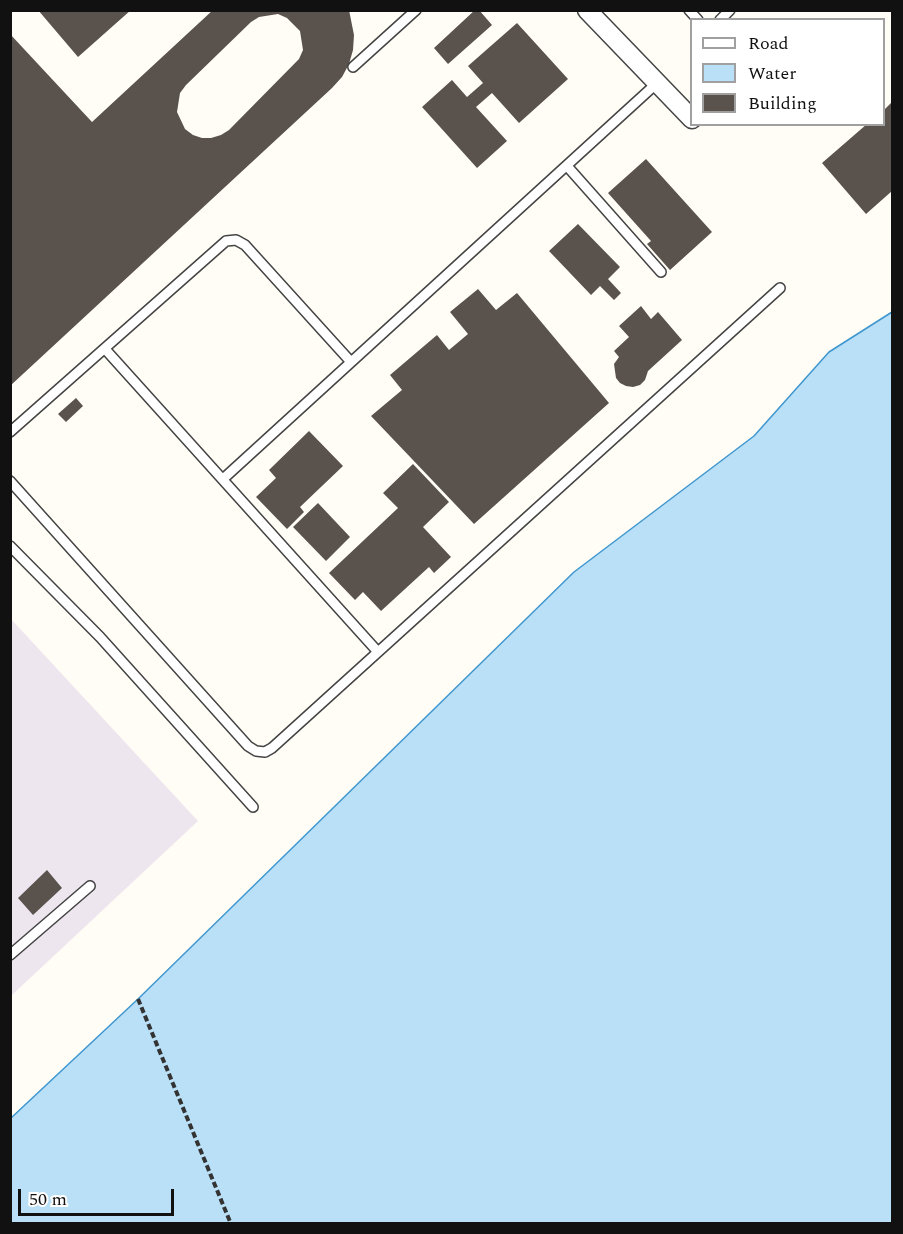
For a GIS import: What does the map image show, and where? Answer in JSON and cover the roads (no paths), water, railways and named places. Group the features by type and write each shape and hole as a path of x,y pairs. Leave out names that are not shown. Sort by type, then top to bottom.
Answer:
{"street":[{"path":"587,11 690,117"}],"lane":[{"path":"353,67 416,10"},
{"path":"223,479 657,83"},
{"path":"567,166 661,272"},
{"path":"10,432 226,241 236,240 245,245 351,362"},
{"path":"10,481 248,746 256,751 265,752 780,288"},
{"path":"105,349 378,652"},
{"path":"10,546 100,637 253,807"},
{"path":"10,955 90,886"}],"water":[{"path":"892,312 892,1223 11,1223 11,1118 138,999 574,572 754,436 829,352"}]}
